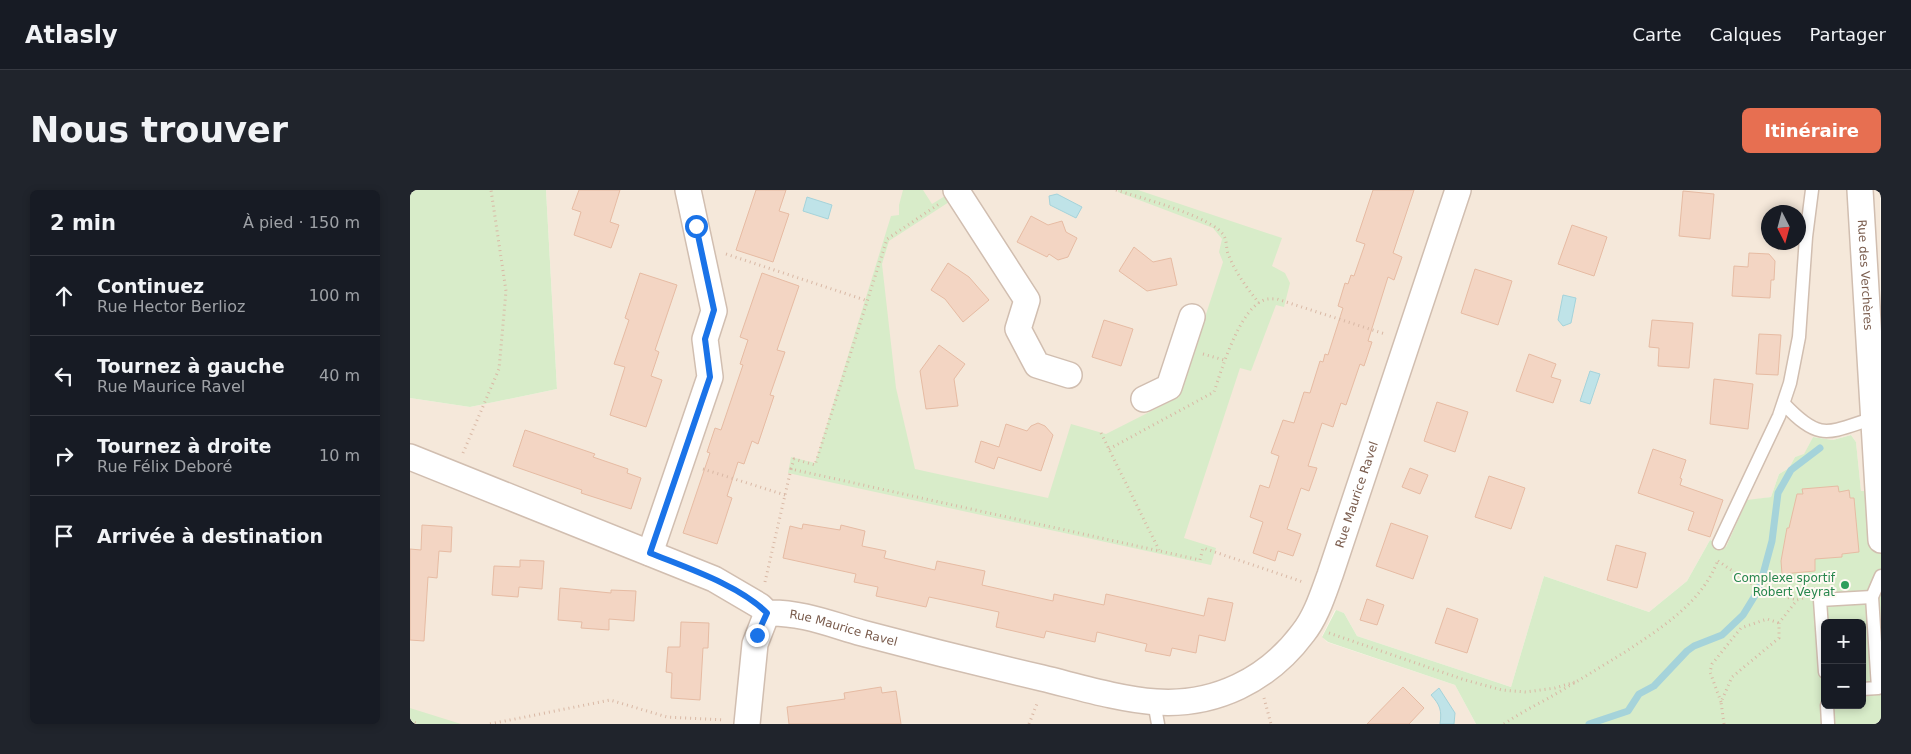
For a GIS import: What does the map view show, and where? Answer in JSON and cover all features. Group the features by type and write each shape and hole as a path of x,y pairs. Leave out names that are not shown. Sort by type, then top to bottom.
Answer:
{"street":[{"path":"650,553 710,377 705,339 714,310 688,190"},
{"path":"957,190 1028,300 1018,329 1037,365 1069,375"},
{"name":"Rue Maurice Ravel","path":"410,457 714,580 763,609 815,618 860,632 976,662 1109,694 1156,713 1175,703 1208,698 1239,688 1277,664 1304,633 1311,621 1325,589 1458,190"},
{"name":"Rue des Verchères","path":"1860,190 1881,540"},
{"path":"1144,399 1169,387 1192,318"},
{"path":"747,723 754,644 763,609"}],"lane":[{"path":"1719,543 1784,404 1790,384 1799,337 1806,236 1812,190"},
{"path":"1784,404 1799,420 1816,430 1826,431 1841,428 1874,418"},
{"path":"1866,689 1878,688 1872,597 1881,576"},
{"path":"1824,664 1820,600 1872,597"},
{"path":"1827,709 1828,724"}],"path":[{"path":"454,474 499,369 506,291 491,190"},
{"path":"763,609 785,495 794,459 815,465 887,239 957,190"},
{"path":"1116,190 1194,216 1216,228 1224,235 1228,254 1239,277 1259,303"},
{"path":"700,246 868,301"},
{"path":"1109,449 1214,392 1224,360 1240,326 1244,319 1265,299 1278,299 1407,341"},
{"path":"1101,433 1160,551"},
{"path":"682,462 785,495"},
{"path":"791,469 1200,560 1203,548 1325,589"},
{"path":"1504,724 1580,680 1678,615 1709,578 1718,561 1719,543"},
{"path":"1718,561 1759,589 1797,600 1810,596 1820,600"},
{"path":"1721,702 1732,677 1779,638 1779,623 1797,600"},
{"path":"1724,724 1721,702 1710,672 1716,659 1741,628 1756,621 1767,619 1779,623"},
{"path":"1325,632 1465,680 1502,690 1526,692 1555,688 1580,680"},
{"path":"1263,693 1271,724"},
{"path":"490,724 610,700 668,717 747,723"},
{"path":"410,721 419,724"}],"shaded area":[{"path":"546,190 1880,190 1881,491 1861,492 1856,442 1851,435 1833,440 1813,437 1804,455 1795,457 1789,468 1779,474 1771,497 1747,501 1726,547 1710,540 1687,581 1649,612 1544,576 1511,687 1357,636 1344,613 1335,610 1322,636 1327,642 1455,685 1476,724 410,724 410,398 470,407 557,389"}],"green space":[{"path":"410,190 546,190 557,389 470,407 410,398"},
{"path":"903,190 923,190 932,204 945,196 949,202 889,241 882,264 896,388 915,469 1048,498 1071,424 1106,434 1179,397 1223,262 1219,252 1222,239 1213,228 1118,192 1118,190 1138,190 1282,238 1272,266 1285,273 1290,283 1284,307 1276,305 1251,371 1240,368 1184,538 1216,548 1211,565 788,473 791,457 815,463 891,216 899,215 899,205"},
{"path":"1851,435 1856,442 1861,491 1881,491 1881,724 1476,724 1455,685 1328,642 1322,637 1336,610 1344,613 1357,636 1511,687 1544,576 1649,612 1687,581 1710,540 1726,547 1747,500 1771,497 1779,474 1789,468 1795,457 1804,454 1813,437 1833,440"},
{"path":"410,708 461,724 410,724"}],"water":[{"path":"1057,194 1082,207 1076,218 1050,205 1049,196"},
{"path":"807,197 832,205 828,219 803,211"},
{"path":"1563,295 1576,298 1571,323 1563,326 1558,320"},
{"path":"1590,371 1600,374 1590,404 1580,401"},
{"path":"1439,688 1455,713 1454,724 1440,724 1440,708 1431,695"}],"building":[{"path":"579,190 620,190 610,222 619,225 611,248 574,235 581,212 572,209"},
{"path":"756,190 786,190 779,211 789,214 773,262 736,250"},
{"path":"1373,190 1414,190 1393,253 1402,257 1394,280 1388,277 1368,341 1372,342 1364,366 1360,364 1346,405 1341,403 1333,427 1322,423 1308,466 1317,468 1309,491 1301,488 1287,529 1301,534 1293,556 1278,551 1275,561 1253,553 1263,522 1250,517 1260,485 1269,488 1279,456 1271,453 1283,420 1294,423 1304,392 1310,393 1320,361 1323,362 1325,354 1328,355 1343,308 1338,306 1345,283 1348,284 1351,275 1354,276 1365,244 1356,241"},
{"path":"1683,191 1714,194 1710,239 1679,236"},
{"path":"1031,216 1048,225 1062,221 1066,232 1077,238 1068,257 1058,260 1049,254 1047,257 1017,242"},
{"path":"1572,225 1607,237 1594,276 1558,264"},
{"path":"1134,247 1153,262 1171,258 1177,285 1147,291 1119,271"},
{"path":"1749,253 1769,254 1775,261 1774,280 1771,280 1770,298 1732,296 1734,266 1748,267"},
{"path":"948,263 969,277 989,300 963,322 945,299 931,290"},
{"path":"1475,269 1512,281 1498,325 1461,313"},
{"path":"640,273 677,285 655,350 659,352 651,376 662,380 646,427 610,415 625,367 614,364 629,320 625,318"},
{"path":"762,273 799,286 777,350 785,352 770,395 774,396 758,444 752,441 744,464 738,462 727,496 732,498 717,544 683,533 710,453 707,452 715,428 721,430 743,365 740,364 748,340 740,337"},
{"path":"1104,320 1133,329 1121,366 1092,357"},
{"path":"1652,320 1693,323 1689,368 1658,366 1659,348 1649,347"},
{"path":"1759,334 1781,335 1778,375 1756,374"},
{"path":"939,345 965,364 954,379 958,406 926,409 920,371"},
{"path":"1529,354 1556,364 1551,377 1561,380 1553,403 1516,391"},
{"path":"1714,379 1753,384 1748,429 1710,424"},
{"path":"1437,402 1468,412 1455,452 1424,441"},
{"path":"1038,423 1045,426 1053,435 1041,471 998,457 994,469 975,462 981,441 999,447 1006,424 1027,431 1031,426"},
{"path":"525,430 595,454 593,457 628,469 627,473 641,478 631,509 581,493 582,490 513,466"},
{"path":"1653,449 1686,460 1680,478 1682,479 1680,485 1723,500 1710,537 1688,530 1694,512 1638,493"},
{"path":"1410,468 1428,475 1420,494 1402,487"},
{"path":"1489,476 1525,488 1511,529 1475,517"},
{"path":"1838,486 1839,492 1849,490 1850,498 1854,498 1859,552 1842,554 1842,557 1815,559 1815,571 1782,574 1781,561 1787,528 1789,528 1797,494 1803,494 1802,489"},
{"path":"1391,523 1428,536 1413,579 1376,566"},
{"path":"803,524 840,530 841,525 865,531 862,546 886,551 884,558 935,570 937,561 985,571 982,585 1053,601 1054,594 1104,605 1106,594 1204,616 1208,598 1233,603 1225,641 1199,635 1196,653 1172,648 1170,656 1145,651 1147,644 1097,632 1095,642 1046,631 1044,638 996,627 999,612 929,597 926,607 876,596 878,587 854,582 856,574 783,558 790,526 802,529"},
{"path":"422,525 452,527 451,552 439,551 437,578 428,577 424,641 410,640 410,549 421,550"},
{"path":"1616,545 1646,553 1637,588 1607,580"},
{"path":"520,560 544,561 542,589 519,587 518,597 492,595 494,566 520,567"},
{"path":"560,588 611,593 611,590 636,591 634,621 609,619 609,630 581,628 582,622 558,620"},
{"path":"1367,599 1384,605 1377,625 1360,620"},
{"path":"1447,608 1478,619 1467,653 1435,643"},
{"path":"681,622 709,623 708,648 703,648 700,700 671,698 672,673 666,672 668,647 680,647"},
{"path":"881,687 882,693 896,691 901,724 789,724 787,707 845,699 844,693"},
{"path":"1403,687 1424,708 1409,724 1367,724"}],"waterway":[{"path":"1589,724 1628,711 1639,694 1654,686 1687,651 1694,646 1722,635 1743,615 1759,589 1772,541 1778,493 1791,470 1820,448"}],"place":[{"name":"Complexe sportif Robert Veyrat","path":"1845,585"}],"route":[{"path":"696,226 714,310 705,339 710,377 650,553 731,588 760,606 767,613 757,635"}]}
